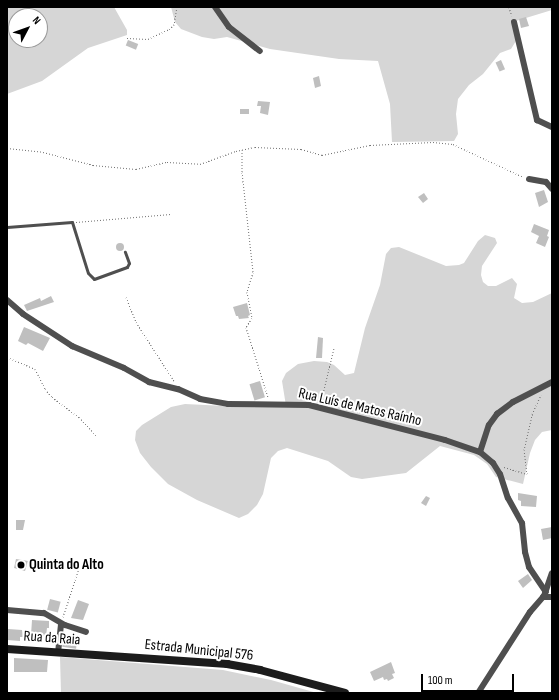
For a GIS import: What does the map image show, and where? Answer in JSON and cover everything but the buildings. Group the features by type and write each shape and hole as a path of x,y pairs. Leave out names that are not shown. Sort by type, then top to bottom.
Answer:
{"main road":[{"name":"Rua da Raia","path":"7,649 94,655"},
{"name":"Estrada Municipal 576","path":"94,655 227,664 260,670 332,691 345,693"}],"street":[{"path":"215,7 229,27 260,51"},
{"path":"514,22 537,120 552,127"},
{"path":"529,179 546,182 552,189"},
{"name":"Rua Luís de Matos Raínho","path":"7,300 23,314 77,348 124,368 149,382 177,389 200,399 216,403 299,404 445,440 480,452"},
{"path":"550,383 513,402 497,414 489,425 480,452 495,465 501,477 508,498 521,520 525,552 529,567 544,595 552,597"},
{"path":"478,693 530,612 544,595 552,573"},
{"path":"7,610 44,613 61,624 86,632"},
{"path":"58,653 61,624"}],"lane":[{"path":"7,227 72,222 90,278 98,278 126,267 129,262 125,252"}],"path":[{"path":"127,38 148,39 170,29 174,24 177,7"},
{"path":"509,7 514,22"},
{"path":"7,148 43,152 93,165 136,169 167,162 200,164 242,149 255,147 301,149 322,155 370,145 433,142 453,144 513,174 529,179"},
{"path":"242,149 242,172 253,272 247,292 252,318 246,327 270,404"},
{"path":"72,222 171,214"},
{"path":"126,297 135,320 170,373 177,389"},
{"path":"320,408 334,348"},
{"path":"7,357 35,369 45,389 52,397 79,417 96,435"},
{"path":"495,465 527,474 524,450 532,414 550,383"},
{"path":"61,624 79,568"}],"shaded area":[{"path":"7,7 114,7 127,30 127,35 88,48 42,81 7,94"},
{"path":"171,7 552,7 552,10 516,21 519,36 511,49 500,53 483,74 469,85 458,99 456,114 458,134 454,141 392,142 390,104 378,61 339,59 270,49 227,37 214,39 202,37 181,29 175,22"},
{"path":"485,235 495,238 497,243 482,266 481,275 483,282 488,286 496,286 512,278 517,284 514,298 522,303 533,302 552,293 552,430 542,432 535,440 530,453 523,484 496,477 487,464 474,455 440,446 406,473 362,479 351,477 328,461 287,448 278,451 271,458 263,494 257,505 248,514 239,518 197,500 168,484 151,467 140,453 135,440 136,431 142,425 171,407 185,404 246,407 286,406 282,381 286,373 298,364 314,361 327,362 334,365 345,375 354,373 365,328 380,285 386,254 391,248 399,247 446,266 459,265 464,263 478,241"},
{"path":"60,657 223,670 271,680 317,693 61,693"}],"place":[{"name":"Quinta do Alto","path":"21,565"}]}
